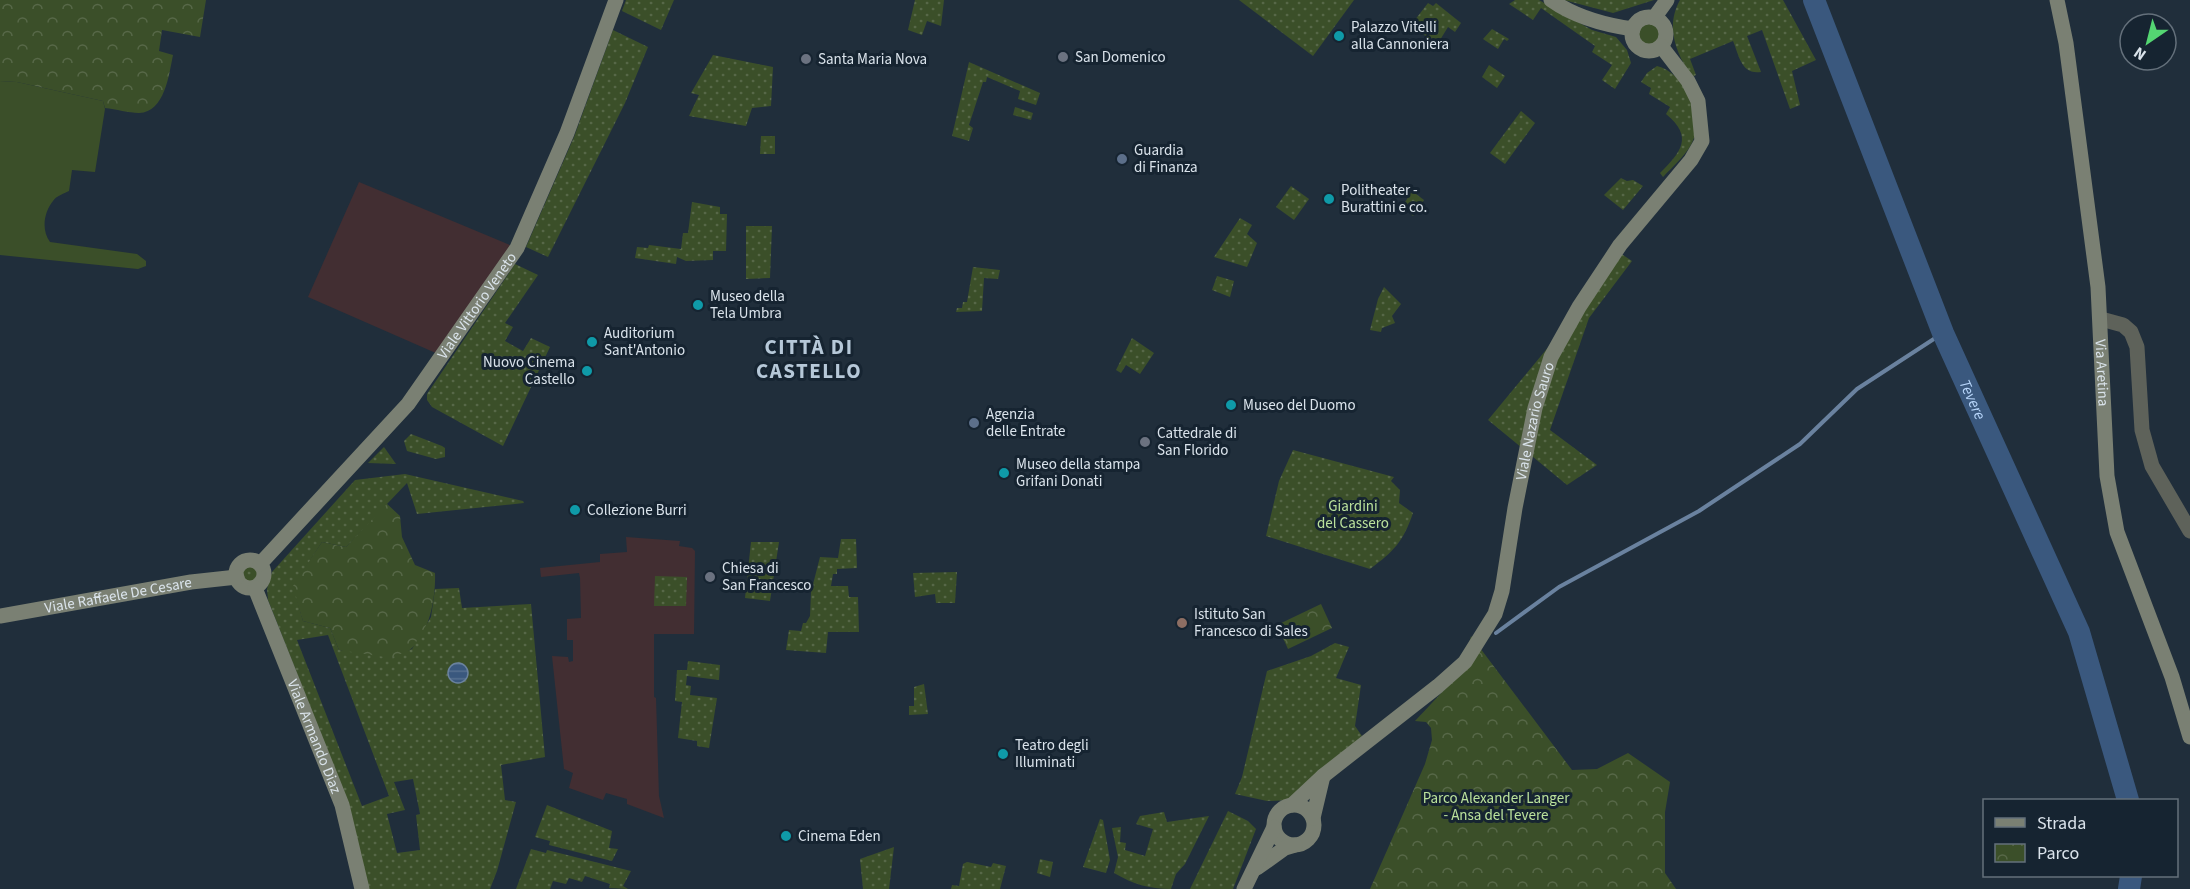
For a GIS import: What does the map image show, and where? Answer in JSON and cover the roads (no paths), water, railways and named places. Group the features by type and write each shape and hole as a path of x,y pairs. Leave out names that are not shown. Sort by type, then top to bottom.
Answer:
{"main road":[{"name":"Viale Vittorio Veneto","path":"260,564 408,404 517,248 567,133 616,0"},
{"path":"1551,0 1587,19 1609,26 1633,28"},
{"path":"1654,18 1665,30 1661,46 1651,51 1641,49 1633,40 1633,28 1639,21 1654,18 1667,0"},
{"name":"Via Aretina","path":"2057,0 2066,43 2101,319 2107,476 2117,532 2172,677 2190,737"},
{"name":"Viale Nazario Sauro","path":"1292,805 1323,777 1431,692 1465,662 1495,614 1502,591 1515,508 1535,408 1551,357 1579,307 1620,245 1691,160 1702,141 1698,101 1688,81 1661,46"},
{"path":"252,560 260,564 264,578 255,588 241,585 237,577 238,568 244,562 252,560"},
{"name":"Viale Raffaele De Cesare","path":"0,616 191,582 237,577"},
{"name":"Viale Armando Diaz","path":"255,588 342,805 362,889"},
{"path":"1252,871 1285,848 1304,843 1311,836 1323,777"},
{"path":"1244,889 1274,828 1279,812 1292,805 1303,807 1313,818"},
{"path":"1274,828 1281,841 1295,845"}],"street":[{"path":"2101,319 2123,325 2131,332 2137,347 2142,430 2152,466 2190,531"}],"water":[{"path":"458,663 465,666 468,673 465,680 458,683 451,680 448,673 451,666"}],"waterway":[{"name":"Tevere","path":"1814,0 1943,333 2079,632 2128,799"},
{"path":"1496,633 1559,587 1699,511 1800,444 1857,389 1943,333"},
{"name":"Tevere","path":"2129,889 2131,877"}],"place":[{"name":"Palazzo Vitelli alla Cannoniera","path":"1339,36"},
{"name":"San Domenico","path":"1063,57"},
{"name":"Santa Maria Nova","path":"806,59"},
{"name":"Guardia di Finanza","path":"1122,159"},
{"name":"Politheater - Burattini e co.","path":"1329,199"},
{"name":"Museo della Tela Umbra","path":"698,305"},
{"name":"Auditorium Sant'Antonio","path":"592,342"},
{"name":"Nuovo Cinema Castello","path":"587,371"},
{"name":"Museo del Duomo","path":"1231,405"},
{"name":"Agenzia delle Entrate","path":"974,423"},
{"name":"Cattedrale di San Florido","path":"1145,442"},
{"name":"Museo della stampa Grifani Donati","path":"1004,473"},
{"name":"Collezione Burri","path":"575,510"},
{"name":"Chiesa di San Francesco","path":"710,577"},
{"name":"Istituto San Francesco di Sales","path":"1182,623"},
{"name":"Teatro degli Illuminati","path":"1003,754"},
{"name":"Cinema Eden","path":"786,836"}],"district":[{"name":"CITTÀ DI CASTELLO","path":"809,359"}],"park label":[{"name":"Giardini del Cassero","path":"1353,514"},
{"name":"Parco Alexander Langer - Ansa del Tevere","path":"1496,806"}]}
